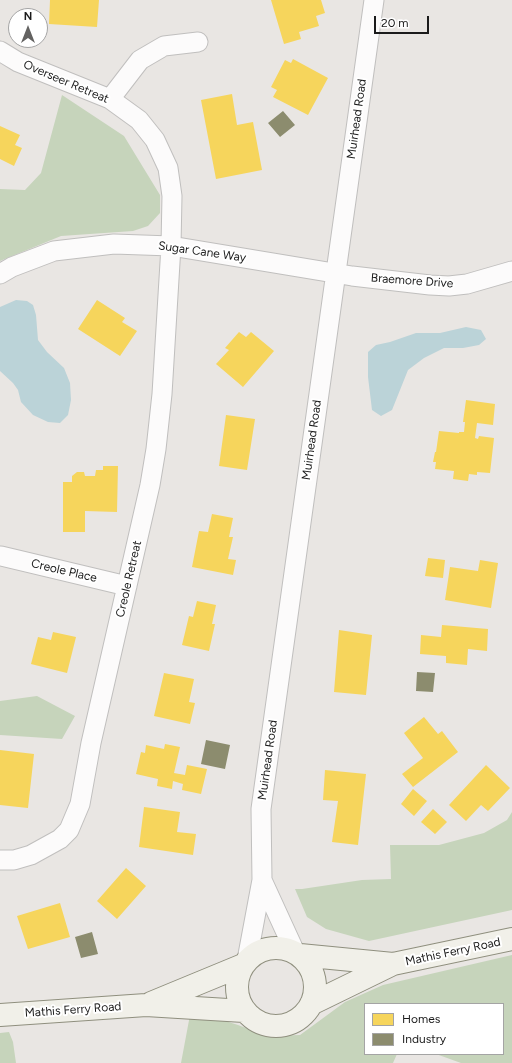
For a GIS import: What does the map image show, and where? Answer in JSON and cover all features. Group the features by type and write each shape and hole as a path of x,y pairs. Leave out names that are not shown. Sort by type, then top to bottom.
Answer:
{"main road":[{"name":"Mathis Ferry Road","path":"311,1004 393,964 512,939"},
{"path":"264,949 285,949 297,954 307,963 312,972 315,983 315,994 311,1004 306,1012 290,1024 270,1026 260,1023 244,1011 238,1000 236,988 238,976 245,963 255,953 264,949"},
{"name":"Mathis Ferry Road","path":"297,954 393,964"},
{"name":"Mathis Ferry Road","path":"146,1005 245,963"},
{"name":"Mathis Ferry Road","path":"0,1016 146,1005 244,1011"}],"street":[{"name":"Muirhead Road","path":"245,963 262,880 262,809 374,0"},
{"path":"110,99 140,60 164,46 198,42"},
{"name":"Overseer Retreat","path":"0,51 18,62 110,99 139,120 155,140 168,168 172,196 171,246"},
{"name":"Sugar Cane Way","path":"0,274 12,267 54,251 114,244 171,246 335,273"},
{"name":"Creole Retreat","path":"0,860 14,860 31,855 60,839 69,830 80,804 91,743 150,485 156,449 162,394 171,246"},
{"name":"Braemore Drive","path":"335,273 415,284 449,286 467,284 512,271"},
{"name":"Creole Place","path":"1,556 127,586"},
{"name":"Muirhead Road","path":"262,880 297,954"}],"green space":[{"path":"62,95 124,136 160,195 160,213 148,226 133,231 61,236 0,261 0,189 25,190 41,173"},
{"path":"37,696 75,716 62,739 0,735 0,701"},
{"path":"512,812 512,910 369,941 326,929 307,917 295,889 362,880 391,879 390,845 439,845 484,833 507,820"},
{"path":"512,955 512,1063 461,1063 439,1055 504,1055 504,1003 364,1003 364,1055 397,1055 393,1063 181,1063 190,1015 216,1018 267,1036 300,1035 345,1002 383,985"},
{"path":"9,1032 13,1042 16,1063 0,1063 0,1033"}],"water":[{"path":"16,300 27,301 33,305 36,315 38,340 47,352 64,368 70,383 71,400 68,415 60,423 48,422 33,415 21,402 18,390 13,383 0,371 0,307"},
{"path":"466,327 481,330 486,339 479,345 463,348 444,348 424,358 408,370 392,410 381,416 372,410 368,377 368,352 376,345 416,333 440,333"}],"building: Homes":[{"path":"50,0 99,0 97,27 49,24"},
{"path":"271,0 321,0 325,13 316,16 319,26 299,32 301,39 284,44"},
{"path":"293,59 328,78 308,115 273,97 277,90 271,87 285,60 291,63"},
{"path":"232,94 237,125 253,122 262,170 216,179 201,100"},
{"path":"0,126 20,135 15,145 22,148 14,166 0,159"},
{"path":"97,300 125,318 122,322 137,331 120,356 78,329"},
{"path":"239,332 246,337 251,332 274,351 243,387 216,364 229,350 225,348"},
{"path":"466,400 495,404 493,425 477,423 475,438 478,439 479,436 494,438 490,473 477,472 477,475 469,474 468,481 453,479 454,471 435,469 436,462 433,462 439,431 464,432 465,422 463,422"},
{"path":"226,415 255,419 247,470 219,466"},
{"path":"103,466 118,466 117,512 85,511 85,532 63,532 63,482 72,482 72,476 77,472 84,472 85,476 95,476 96,470 103,470"},
{"path":"212,514 233,518 229,537 233,537 228,559 236,560 233,575 192,567 199,531 208,532"},
{"path":"428,558 445,560 443,578 425,576"},
{"path":"480,560 498,563 491,608 445,600 450,567 478,571"},
{"path":"197,601 216,605 212,624 215,624 209,651 182,645 189,616 193,617"},
{"path":"442,625 488,629 487,651 468,649 467,665 446,663 446,656 420,654 421,635 441,637"},
{"path":"339,630 372,635 366,695 334,692"},
{"path":"53,632 76,637 67,673 31,664 38,637 51,640"},
{"path":"164,673 194,679 189,702 195,703 190,724 154,716"},
{"path":"424,717 438,734 442,731 458,752 413,787 402,774 423,758 404,733"},
{"path":"165,744 180,747 174,773 185,775 187,765 207,769 201,794 182,790 183,784 173,781 172,789 157,786 158,779 136,774 141,752 145,753 146,745 164,749"},
{"path":"0,750 34,754 28,808 0,805"},
{"path":"486,765 510,788 488,811 481,805 466,821 449,805"},
{"path":"325,770 366,774 358,845 332,842 338,801 323,800"},
{"path":"413,789 427,801 414,816 401,804"},
{"path":"144,807 180,812 177,832 196,834 193,855 139,847"},
{"path":"433,809 447,822 435,834 421,822"},
{"path":"126,868 146,886 117,919 97,901"},
{"path":"60,903 70,937 28,949 17,916"}],"building: Industry":[{"path":"283,111 295,125 280,137 268,123"},
{"path":"417,672 435,673 433,692 416,691"},
{"path":"206,740 230,745 225,769 201,764"},
{"path":"92,932 98,954 81,958 75,937"}]}
